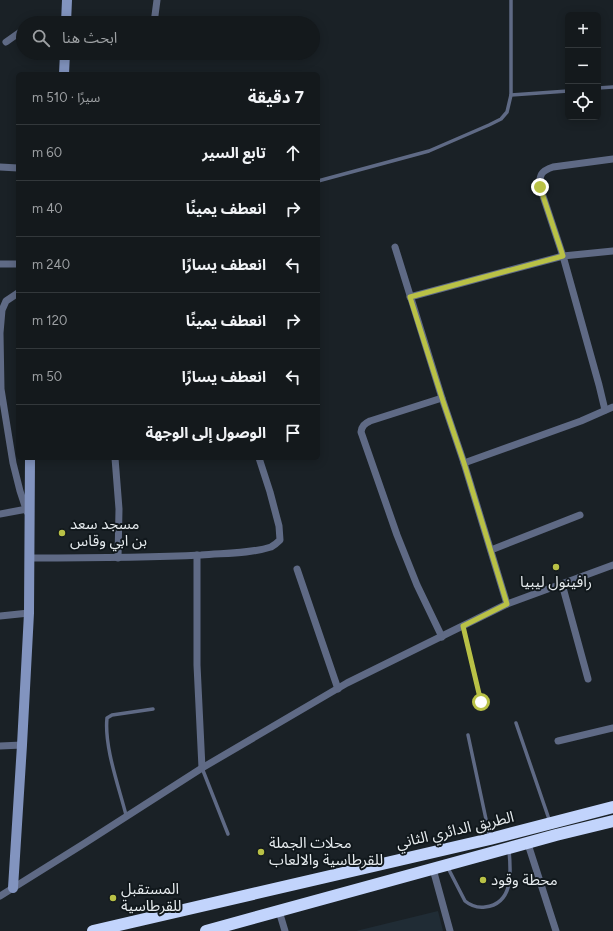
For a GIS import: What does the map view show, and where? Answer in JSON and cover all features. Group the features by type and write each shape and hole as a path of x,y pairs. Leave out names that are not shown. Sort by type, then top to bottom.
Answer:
{"highway":[{"name":"الطريق الدائري الثاني","path":"93,931 490,839 613,807"},
{"name":"الطريق الدائري الثاني","path":"206,931 613,821"},
{"path":"121,931 385,867 410,857"}],"street":[{"path":"66,16 67,0"},
{"path":"155,16 157,0"},
{"path":"6,42 16,35"},
{"path":"64,72 65,60"},
{"path":"605,410 563,256 540,187 539,178 541,172 553,167 613,159"},
{"path":"0,167 16,168"},
{"path":"395,247 507,604"},
{"path":"410,297 563,256 613,251"},
{"path":"0,264 16,264"},
{"path":"16,294 8,298 2,307 0,333 0,389 13,463 30,521"},
{"path":"442,398 370,421 364,424 361,432 416,585 442,637"},
{"path":"464,463 581,421 613,407"},
{"path":"13,888 29,613 30,460"},
{"path":"115,460 119,509 118,558"},
{"path":"30,558 118,558 198,555 249,551 277,544 280,540 279,526 260,460"},
{"path":"0,514 27,509"},
{"path":"491,550 580,515"},
{"path":"198,555 197,665 202,768"},
{"path":"0,896 202,768 346,683 507,604 613,566"},
{"path":"297,569 338,689"},
{"path":"562,584 588,678"},
{"path":"0,616 29,613"},
{"path":"558,741 613,728"},
{"path":"0,746 22,745"},
{"path":"528,844 556,931"},
{"path":"433,869 450,931"},
{"path":"279,911 285,931"}],"lane":[{"path":"320,180 429,151 501,119 507,112 511,95 511,0"},
{"path":"601,88 613,87"},
{"path":"511,95 565,91"},
{"path":"463,626 481,702"},
{"path":"126,815 107,741 107,718 112,715 153,709"},
{"path":"516,723 551,823"},
{"path":"468,735 490,839"},
{"path":"202,768 228,834"},
{"path":"447,865 465,901 469,905 475,907 488,907 497,903 506,895 510,884 511,868 509,848"}],"shaded area":[{"path":"438,911 443,931 356,931"}],"place":[{"name":"مسجد سعد بن ابي وقاس","path":"62,533"},
{"name":"رافينول ليبيا","path":"556,567"},
{"name":"محلات الجملة للقرطاسية والالعاب","path":"261,852"},
{"name":"محطة وقود","path":"483,880"},
{"name":"المستقبل للقرطاسية","path":"113,898"}],"route":[{"path":"481,702 463,626 507,604 464,463 410,297 563,256 540,187"}]}
